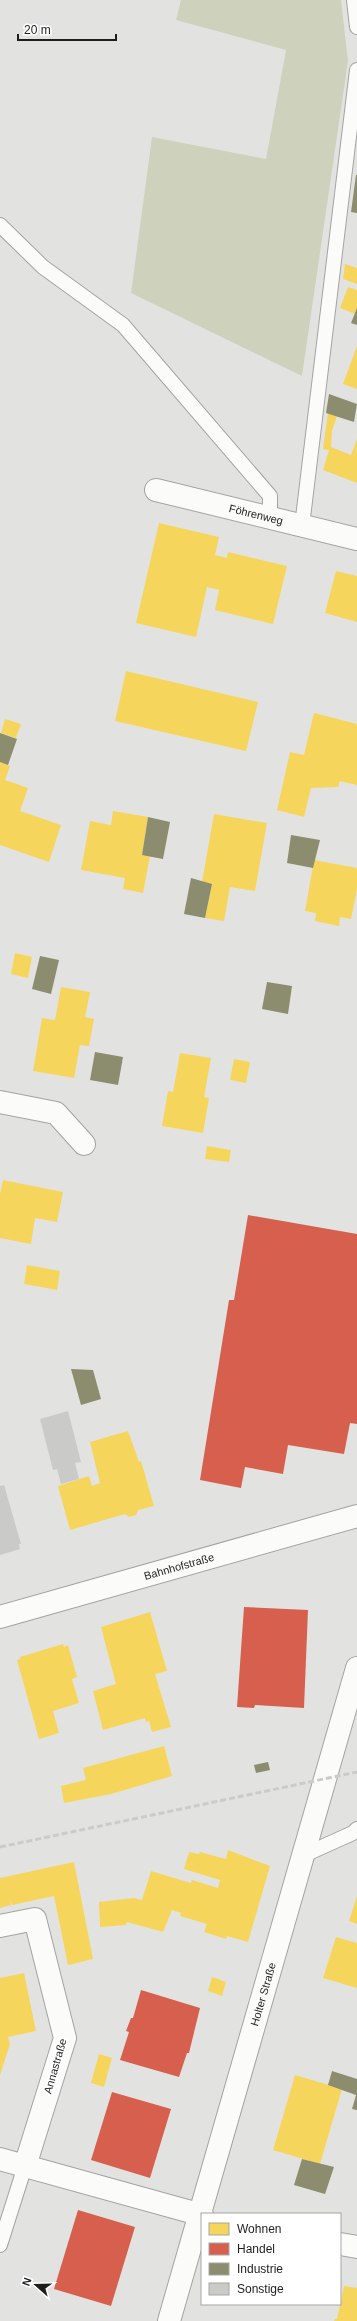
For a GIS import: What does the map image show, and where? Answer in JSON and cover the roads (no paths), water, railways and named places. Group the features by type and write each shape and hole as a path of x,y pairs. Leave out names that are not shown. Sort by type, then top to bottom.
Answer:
{"street":[{"name":"Föhrenweg","path":"156,490 357,539"},
{"path":"0,1102 56,1113 84,1144"},
{"name":"Bahnhofstraße","path":"0,1617 357,1516"},
{"name":"Holter Straße","path":"201,2213 357,1668"},
{"name":"Annastraße","path":"0,1926 35,1919 65,2038 25,2166"},
{"path":"0,2159 201,2214"},
{"name":"Holter Straße","path":"169,2321 201,2214"},
{"path":"341,2244 357,2247"}],"lane":[{"path":"354,0 357,27"},
{"path":"302,526 357,70"},
{"path":"0,225 43,267 123,325 270,496 270,518"},
{"path":"304,1855 353,1833 357,1829"},
{"path":"0,2245 25,2166"}],"railway":[{"path":"0,1847 357,1772"}]}
